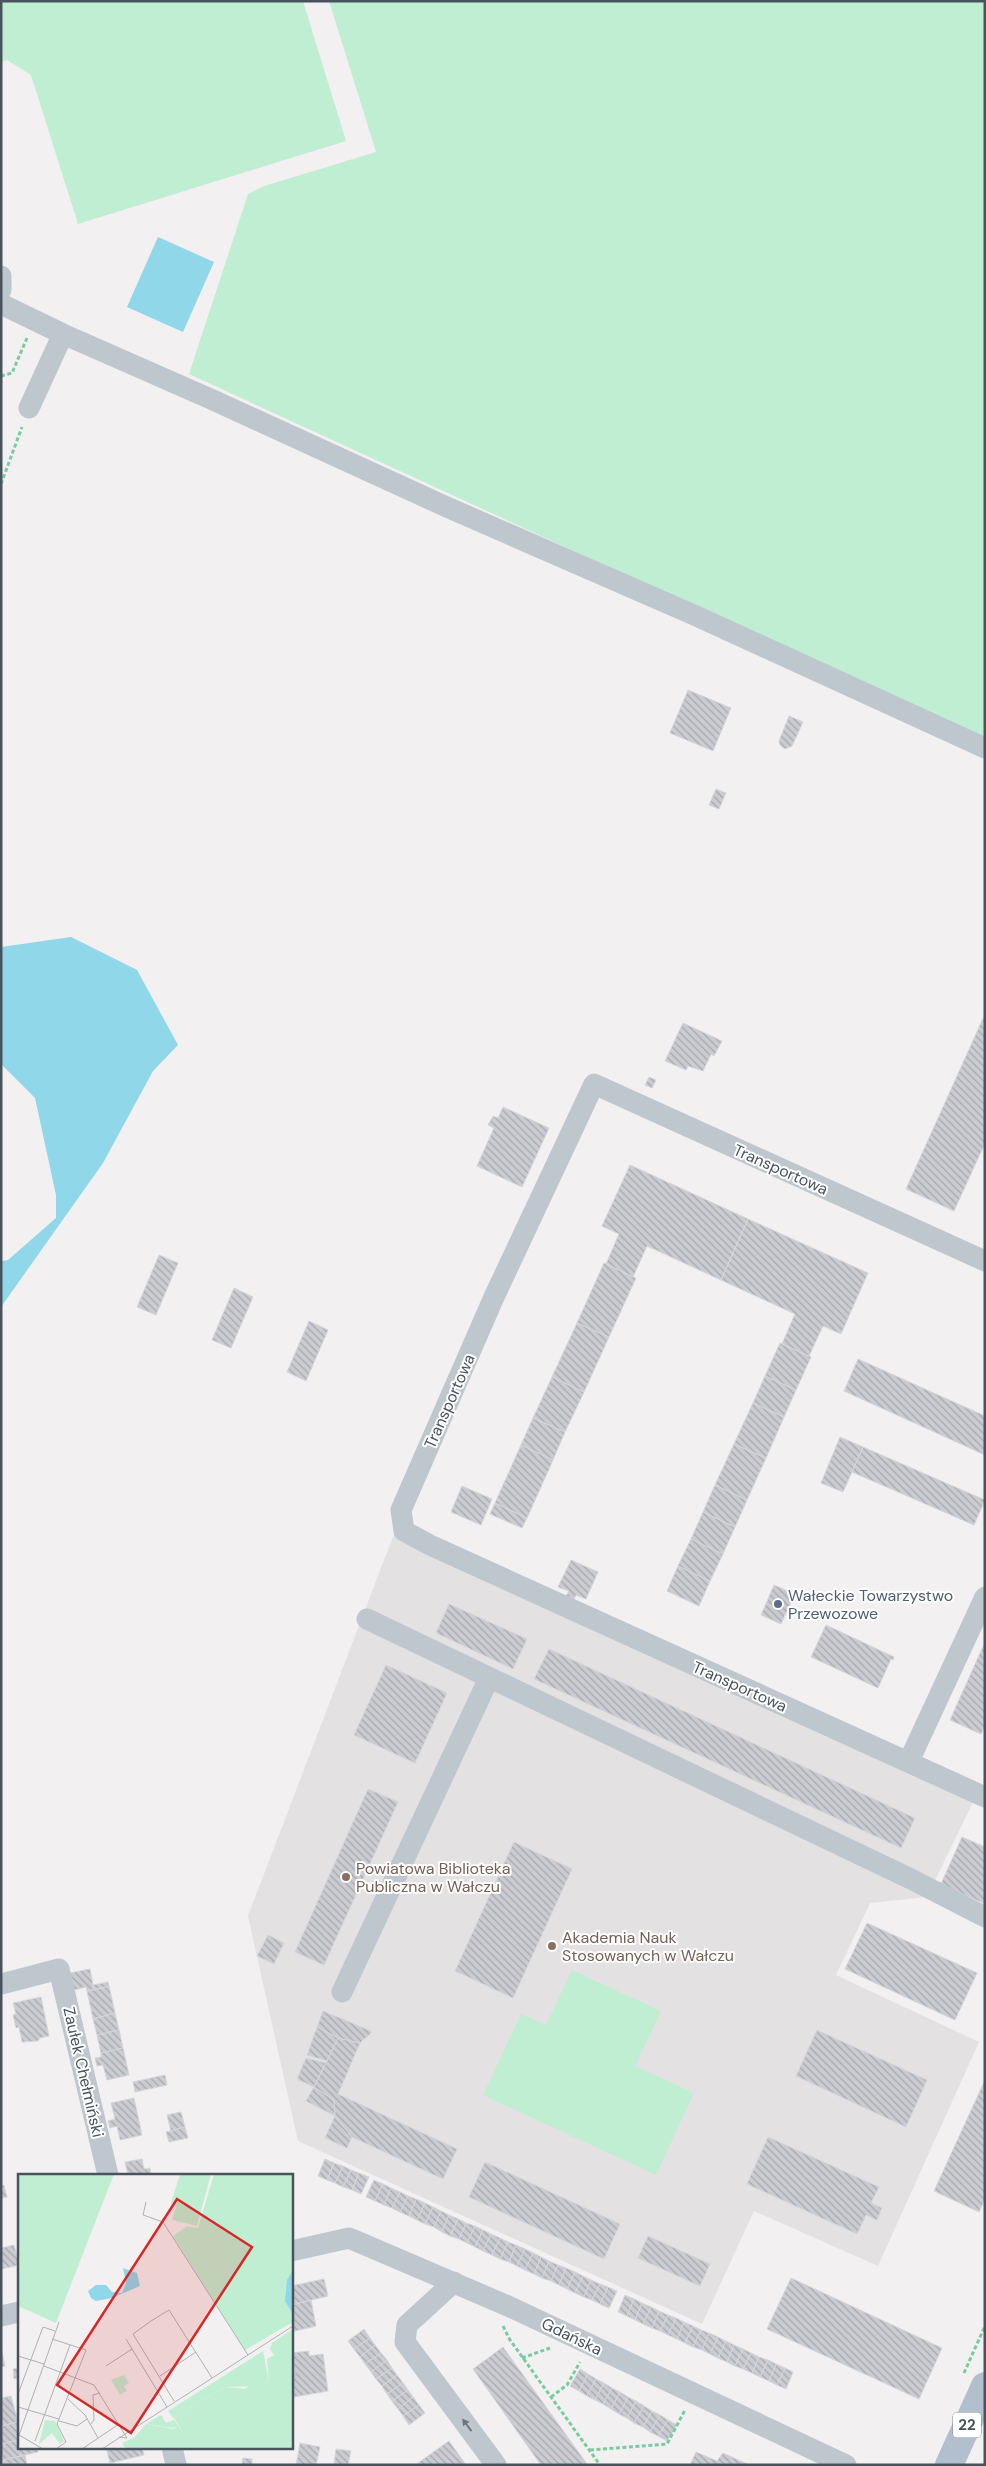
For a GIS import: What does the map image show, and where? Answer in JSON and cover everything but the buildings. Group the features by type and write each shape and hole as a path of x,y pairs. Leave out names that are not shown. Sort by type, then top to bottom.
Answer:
{"main road":[{"name":"22","path":"949,2465 985,2386"}],"street":[{"path":"1,276 1,290"},
{"path":"1,304 63,334 449,508 694,615 985,748"},
{"path":"29,408 63,334"},
{"name":"Transportowa","path":"985,1261 594,1084 494,1297 401,1510 404,1531 430,1545 985,1797"},
{"path":"909,1761 985,1596"},
{"path":"367,1619 697,1776 985,1917"},
{"path":"342,1992 488,1678"},
{"name":"Zaułek Chełmiński","path":"1,1984 59,1969 108,2174"},
{"name":"Gdańska","path":"292,2250 349,2238 508,2306 693,2394 812,2458 846,2465"},
{"path":"454,2282 407,2325 406,2342 496,2465"},
{"path":"1,2316 18,2312"},
{"path":"172,2448 176,2465"}],"path":[{"path":"1,376 12,373 31,330"},
{"path":"1,484 29,408"},
{"path":"508,2306 501,2320 510,2340 600,2465"},
{"path":"551,2397 567,2385 590,2345"},
{"path":"589,2450 668,2444 693,2394"}],"shaded area":[{"name":"Akademia Nauk Stosowanych w Wałczu","path":"394,1534 975,1798 927,1897 870,1903 836,1975 979,2042 878,2266 754,2211 702,2324 298,2141 248,1916"}],"green space":[{"path":"1,1 303,1 346,141 78,224 31,75 7,60 1,62"},
{"path":"329,1 985,1 985,740 189,374 248,194 264,186 376,152"},
{"path":"572,1970 661,2011 635,2066 694,2093 656,2175 483,2095 521,2014 546,2025"}],"water":[{"path":"158,237 214,262 183,332 127,307"},
{"path":"71,937 137,970 178,1045 153,1071 103,1163 1,1307 1,1261 8,1260 56,1218 56,1195 35,1098 1,1064 1,947"}],"place":[{"name":"Wałeckie Towarzystwo Przewozowe","path":"778,1604"},
{"name":"Powiatowa Biblioteka Publiczna w Wałczu","path":"346,1877"},
{"name":"Akademia Nauk Stosowanych w Wałczu","path":"552,1946"}]}
